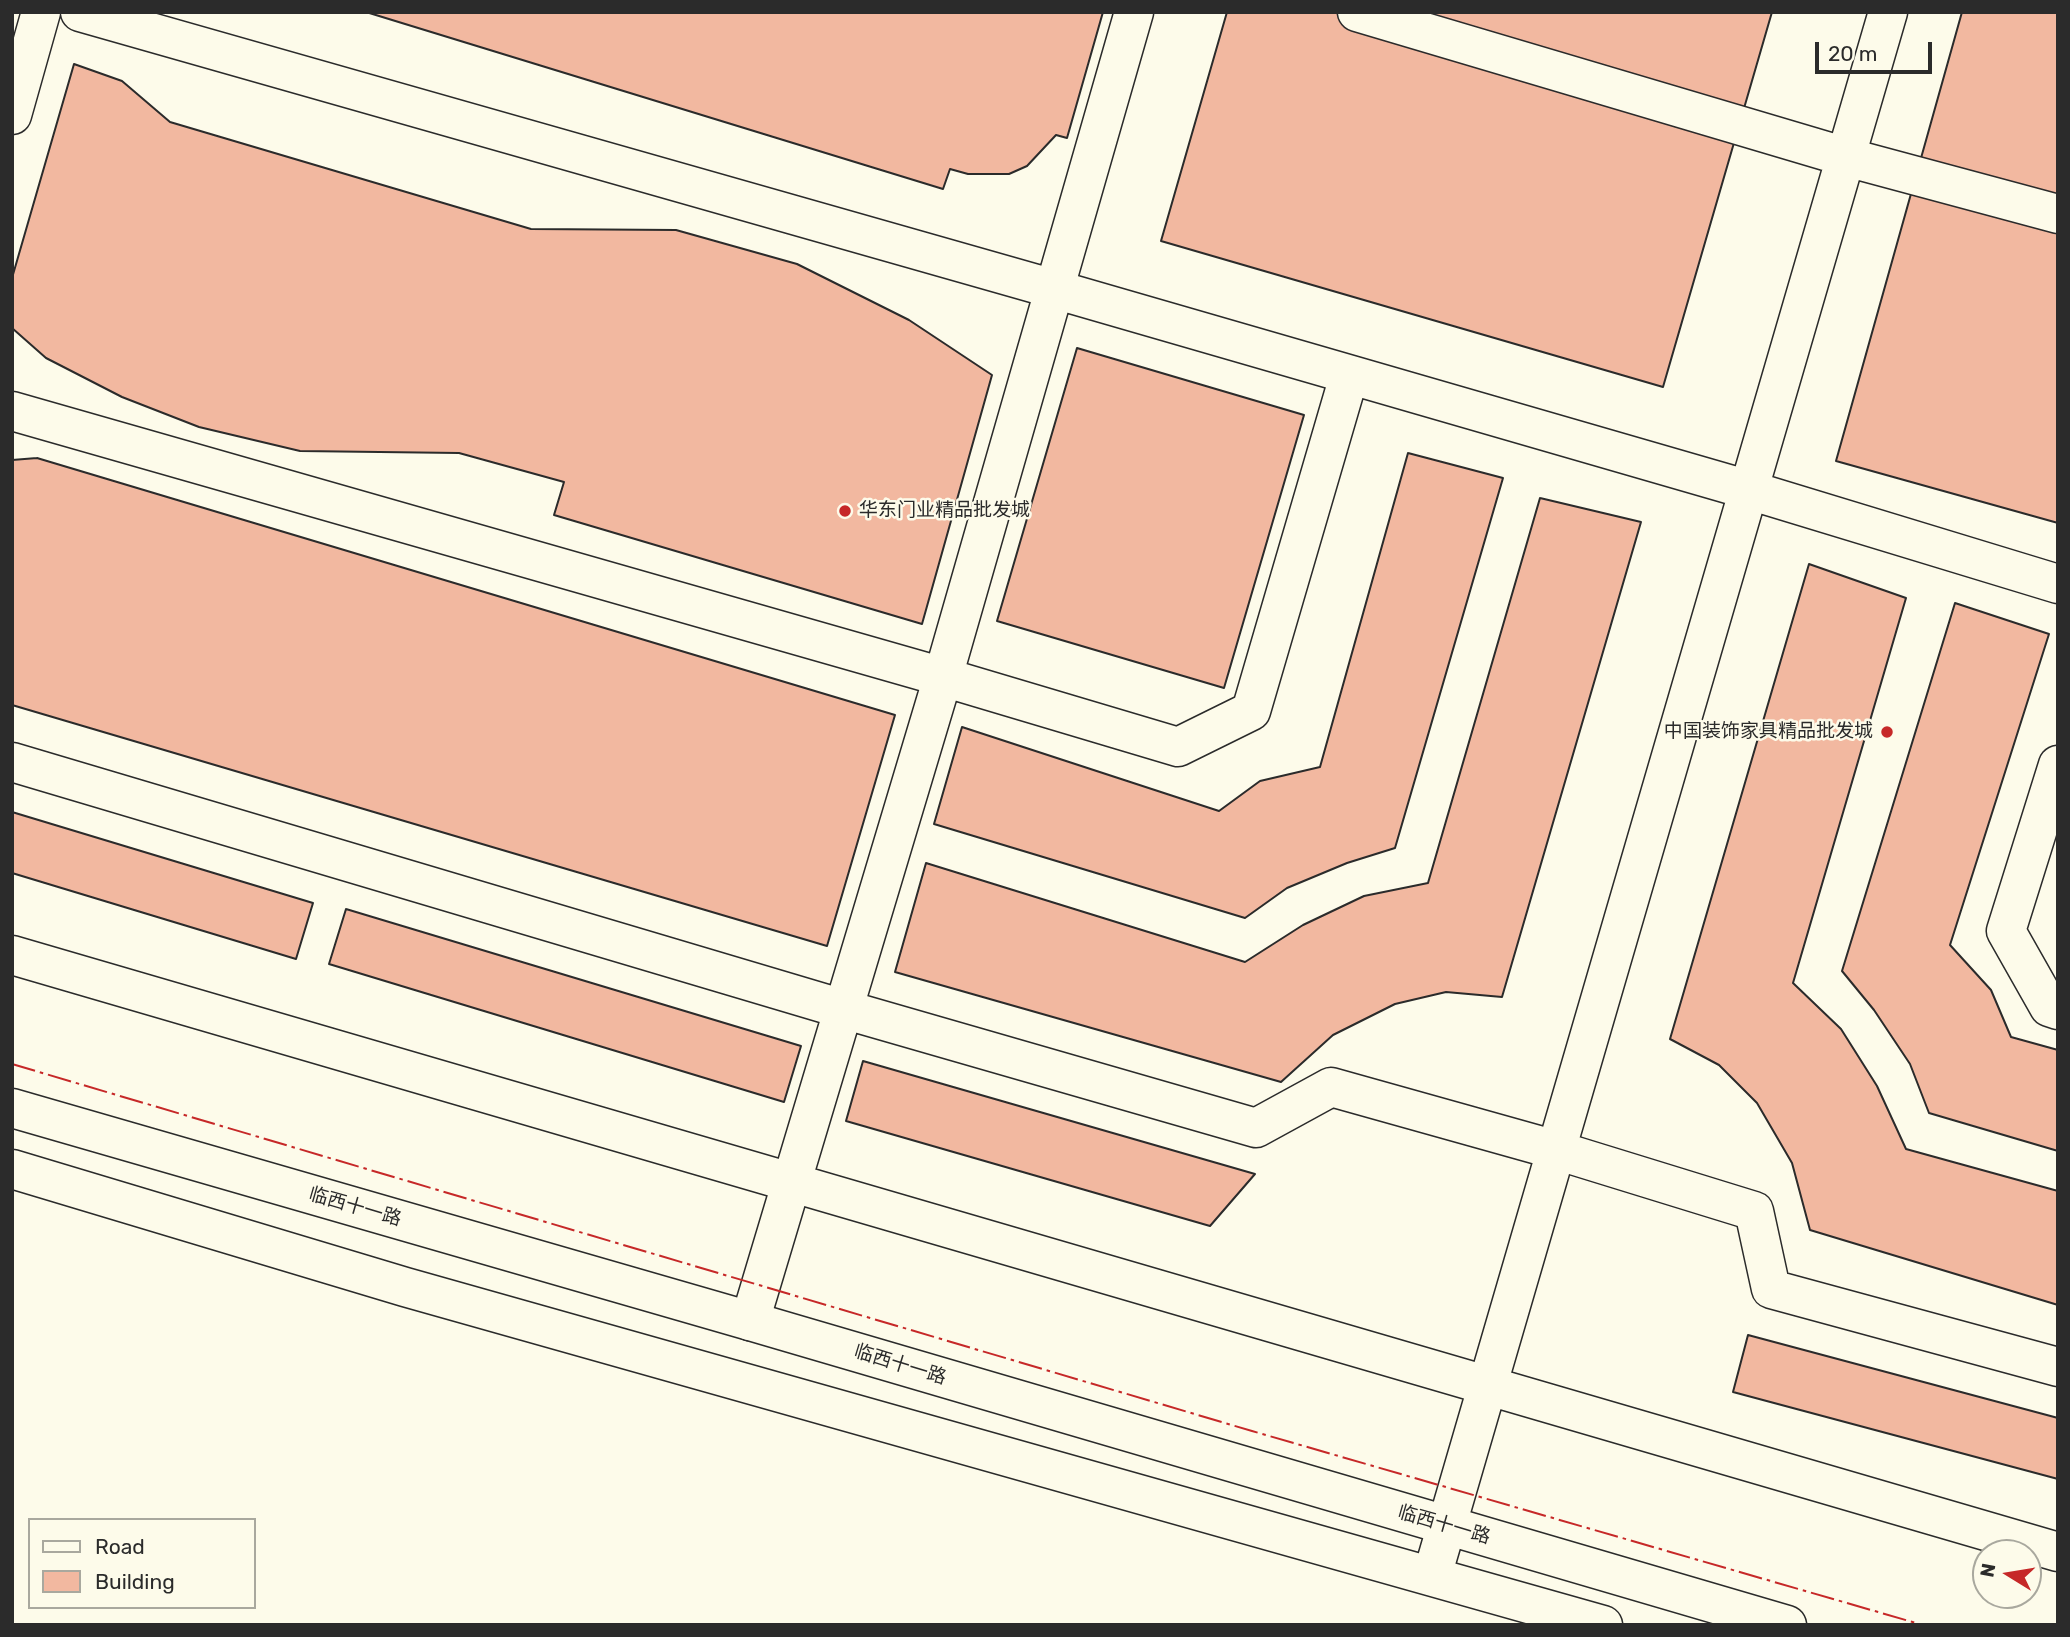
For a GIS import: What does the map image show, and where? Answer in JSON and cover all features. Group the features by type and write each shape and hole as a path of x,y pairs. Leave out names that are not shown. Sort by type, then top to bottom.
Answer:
{"main road":[{"path":"12,115 41,12"},
{"path":"80,12 1054,289 1749,490 2058,584"},
{"path":"750,1321 943,677 1134,12"},
{"path":"1357,12 1846,157 2058,214"},
{"path":"1432,1576 1888,12"},
{"path":"12,411 943,677 1178,747 1251,711 1349,376"},
{"path":"12,762 1256,1129 1331,1087 1556,1150 1754,1210 1771,1289 2058,1367"},
{"path":"2058,765 2006,931 2049,1007 2058,1010"},
{"path":"12,955 2058,1552"},
{"name":"临西十一路","path":"12,1108 1787,1625"},
{"path":"12,1169 405,1287 1603,1625"}],"building":[{"path":"366,12 1103,12 1067,138 1056,135 1027,166 1009,174 968,174 950,169 943,189"},
{"path":"1227,12 1772,12 1663,387 1161,241"},
{"path":"1962,12 2058,12 2058,523 1836,461"},
{"path":"74,64 122,81 170,122 531,229 676,230 797,264 909,320 992,375 922,624 554,515 564,482 459,453 300,451 199,427 122,397 46,358 12,328 12,278"},
{"path":"1077,348 1304,415 1224,688 997,621"},
{"path":"1408,453 1503,478 1395,848 1347,863 1287,888 1245,918 934,824 962,727 1219,811 1260,781 1320,767"},
{"path":"37,458 895,715 827,946 12,705 12,460"},
{"path":"1540,498 1641,522 1502,997 1446,992 1395,1004 1333,1035 1281,1082 895,972 926,863 1245,962 1303,925 1364,896 1428,883"},
{"path":"1809,564 1906,598 1793,983 1841,1029 1877,1086 1906,1149 2058,1191 2058,1305 1810,1230 1792,1163 1757,1103 1719,1065 1670,1039"},
{"path":"1955,603 2049,634 1950,945 1991,990 2011,1037 2058,1050 2058,1151 1929,1113 1910,1064 1874,1010 1842,971"},
{"path":"12,812 313,903 296,959 12,873"},
{"path":"346,909 801,1046 784,1102 329,964"},
{"path":"863,1061 1255,1174 1210,1226 846,1121"},
{"path":"1748,1335 2058,1418 2058,1479 1733,1392"}],"power":[{"path":"12,1064 1252,1431 1923,1625"}],"place":[{"name":"华东门业精品批发城","path":"845,511"},
{"name":"中国装饰家具精品批发城","path":"1887,732"}]}
